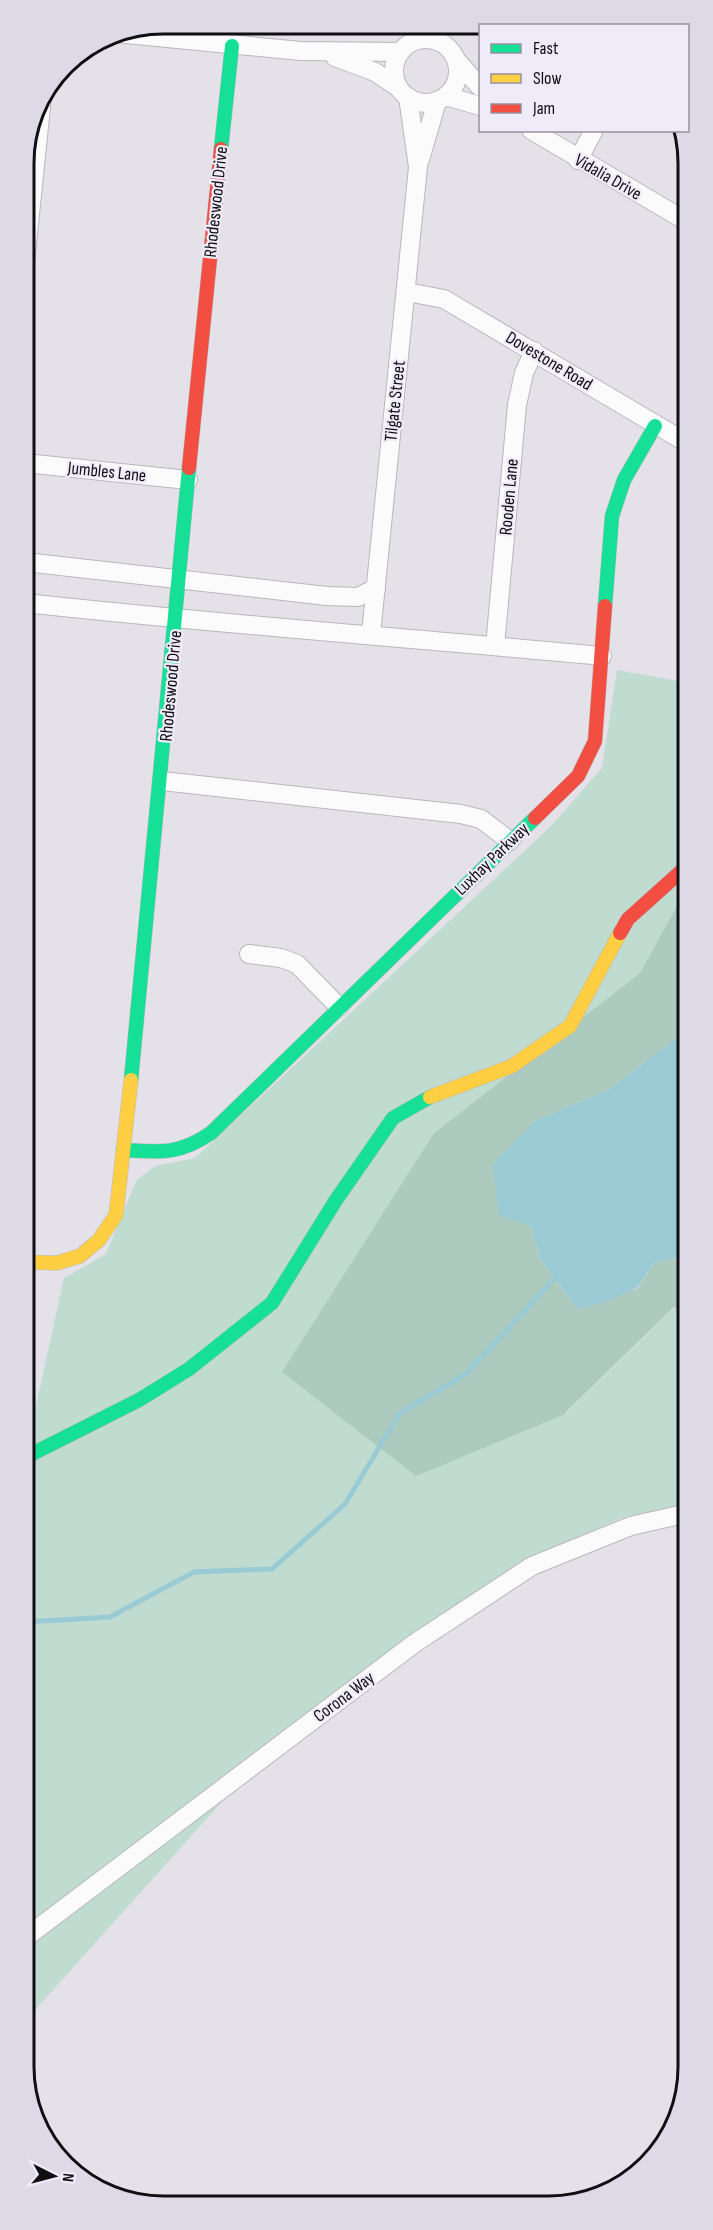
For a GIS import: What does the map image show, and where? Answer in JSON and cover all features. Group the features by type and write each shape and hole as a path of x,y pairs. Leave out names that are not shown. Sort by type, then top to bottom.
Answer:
{"street":[{"path":"441,98 457,80 448,34"},
{"path":"145,36 232,46 319,52 412,40 434,40 453,55 479,86"},
{"path":"404,92 394,70 412,40"},
{"name":"Rhodeswood Drive","path":"34,1262 58,1263 78,1257 101,1240 116,1215 162,781 188,480 232,46"},
{"path":"319,52 375,72 422,102 441,98 479,106"},
{"name":"Tilgate Street","path":"404,92 418,167"},
{"name":"Tilgate Street","path":"371,634 418,167 441,98"},
{"name":"Vidalia Drive","path":"534,132 578,160 678,216"},
{"path":"578,160 593,132"},
{"name":"Dovestone Road","path":"407,292 444,299 678,438"},
{"name":"Rooden Lane","path":"495,646 517,405 524,373 534,351"},
{"name":"Luxhay Parkway","path":"123,1150 171,1153 191,1148 211,1133 578,776 588,760 595,741 612,516 624,480 655,426"},
{"name":"Jumbles Lane","path":"35,464 188,480"},
{"path":"35,563 327,596 358,597 376,588"},
{"path":"35,604 177,620 371,634 602,656"},
{"path":"162,781 461,814 481,819 510,841"},
{"path":"34,1453 139,1400 189,1370 272,1303 336,1200 393,1118 433,1096 512,1066 570,1026 628,919 678,874"},
{"path":"249,954 281,958 297,964 339,1007"},
{"name":"Corona Way","path":"34,1931 415,1644 532,1566 631,1526 678,1515"}],"green space":[{"path":"617,670 678,681 678,904 640,973 434,1133 566,1413 675,1307 678,1308 678,1506 621,1518 517,1566 237,1785 34,2011 34,1413 64,1278 106,1254 136,1181 155,1166 195,1158 550,827 602,768"},
{"path":"678,904 678,1036 612,1088 535,1121 531,1226 541,1260 577,1309 638,1288 654,1263 678,1257 678,1308 674,1307 563,1415 416,1476 282,1372 434,1133 640,973"}],"water":[{"path":"678,1036 678,1257 654,1263 638,1287 608,1301 577,1309 541,1260 531,1226 499,1215 493,1164 535,1121 612,1088"}],"waterway":[{"path":"34,1622 110,1617 194,1572 272,1569 345,1504 400,1413 466,1374 554,1279"}],"traffic: fast":[{"path":"221,149 232,46"},
{"path":"605,606 612,516 624,480 655,426"},
{"path":"131,1080 189,468"},
{"path":"123,1150 179,1149 211,1133 535,818"},
{"path":"34,1453 139,1400 189,1369 272,1303 336,1200 393,1118 430,1097"}],"traffic: slow":[{"path":"430,1097 512,1066 570,1026 620,933"},
{"path":"34,1262 57,1263 80,1256 99,1240 116,1215 131,1080"}],"traffic: jam":[{"path":"189,468 221,149"},
{"path":"535,818 578,776 595,741 605,606"},
{"path":"620,933 628,919 678,874"}]}
